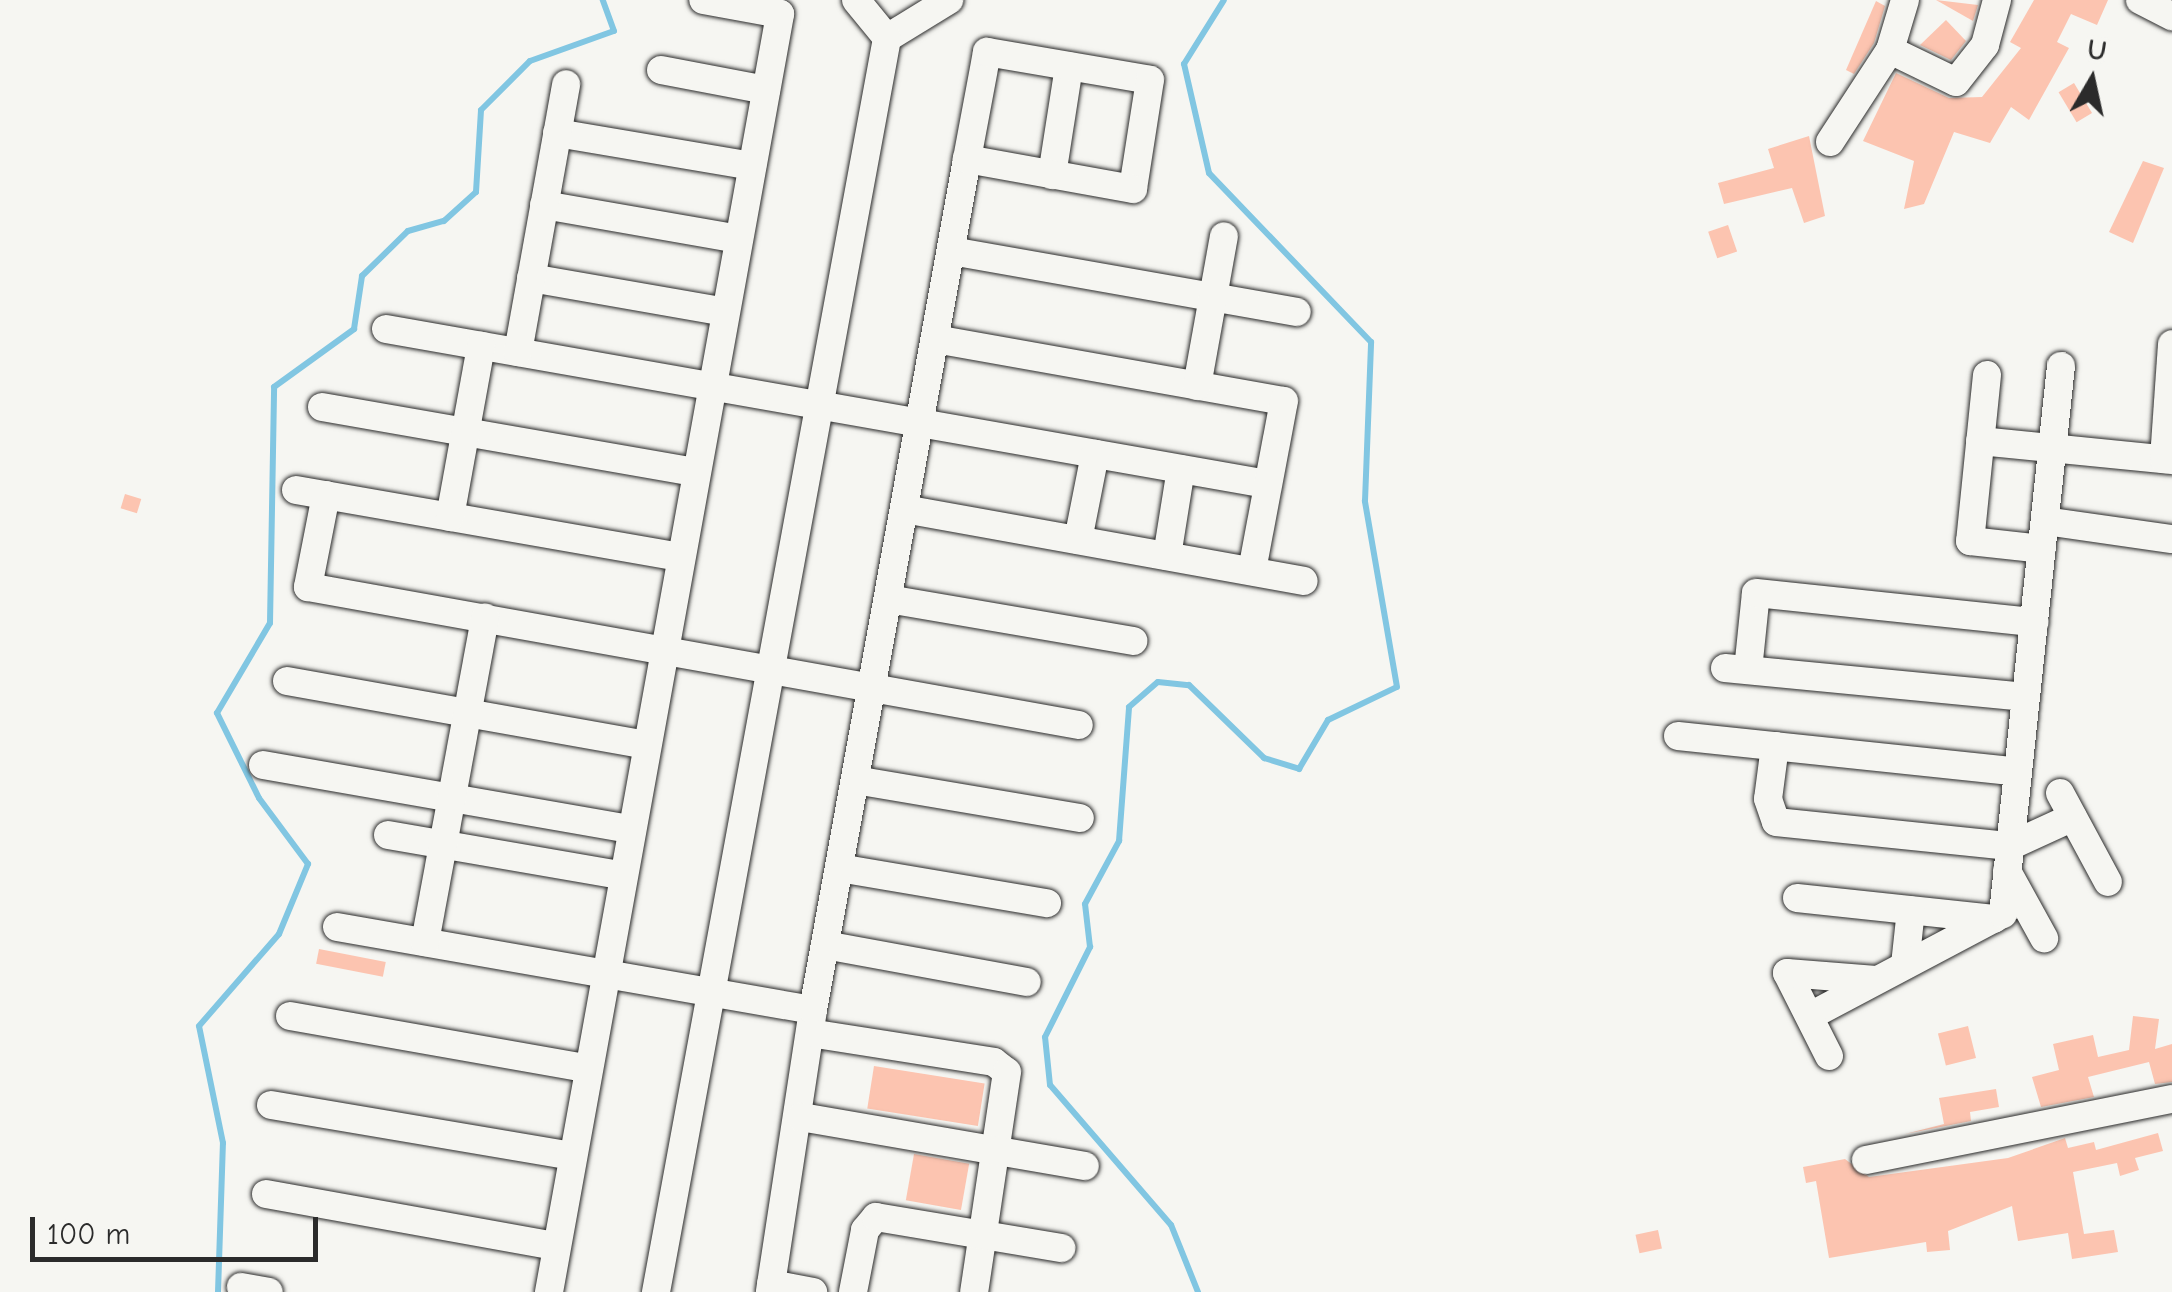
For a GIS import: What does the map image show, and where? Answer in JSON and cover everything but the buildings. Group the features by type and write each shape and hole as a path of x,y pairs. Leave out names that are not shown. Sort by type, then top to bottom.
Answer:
{"street":[{"path":"549,1292 602,974 780,14 703,0"},
{"path":"856,0 887,38"},
{"path":"656,1292 706,988 820,406 887,38 949,0"},
{"path":"1830,142 1890,50 1905,0"},
{"path":"1890,50 1956,82 1985,45 1997,0"},
{"path":"2140,0 2172,16"},
{"path":"812,1292 771,1288 825,946 987,52 1150,80 1133,190 968,159"},
{"path":"1052,174 1069,66"},
{"path":"661,70 766,90"},
{"path":"518,352 566,84"},
{"path":"557,133 752,166"},
{"path":"544,205 738,239"},
{"path":"1197,386 1224,236"},
{"path":"951,251 1297,312"},
{"path":"531,278 725,312"},
{"path":"386,329 1267,484"},
{"path":"935,339 1284,402 1252,571"},
{"path":"1980,440 2168,460 2172,344"},
{"path":"450,517 482,346"},
{"path":"1810,1016 2003,914 2061,366"},
{"path":"1987,375 1970,541 2043,535 2172,538"},
{"path":"322,407 695,472"},
{"path":"1078,540 1096,454"},
{"path":"1167,556 1182,469"},
{"path":"296,490 679,557"},
{"path":"326,495 308,587 1079,724"},
{"path":"904,509 1304,581"},
{"path":"2026,697 1736,669 1756,593 2034,622"},
{"path":"888,599 1133,641"},
{"path":"425,942 485,618"},
{"path":"288,681 645,745"},
{"path":"1678,736 2018,772"},
{"path":"1775,746 1768,799 1776,822 2009,858"},
{"path":"263,764 629,828"},
{"path":"855,780 1080,818"},
{"path":"2009,858 2067,805 2108,882"},
{"path":"388,835 620,875"},
{"path":"2009,858 2044,938"},
{"path":"839,868 1047,903"},
{"path":"1796,898 1994,918"},
{"path":"1905,965 1911,910"},
{"path":"337,927 602,974 706,988 815,1022 1003,1067 996,1151 974,1292"},
{"path":"825,946 1027,982"},
{"path":"1828,1056 1787,973 1877,980"},
{"path":"290,1016 586,1068"},
{"path":"1866,1160 2172,1098"},
{"path":"271,1105 571,1156"},
{"path":"801,1116 1086,1166"},
{"path":"266,1194 556,1246"},
{"path":"853,1292 872,1219 1061,1248"},
{"path":"241,1287 270,1292"}],"waterway":[{"path":"218,1292 223,1143 199,1026 279,934 308,864 259,798 217,713 270,623 274,387 354,329 362,276 408,231 444,221 476,192 481,110 530,61 614,31 603,0"},
{"path":"1198,1292 1171,1225 1050,1085 1045,1037 1090,947 1085,904 1119,841 1129,707 1158,682 1189,685 1264,758 1299,769 1328,720 1397,687 1365,501 1371,342 1209,173 1184,64 1224,0"}]}
